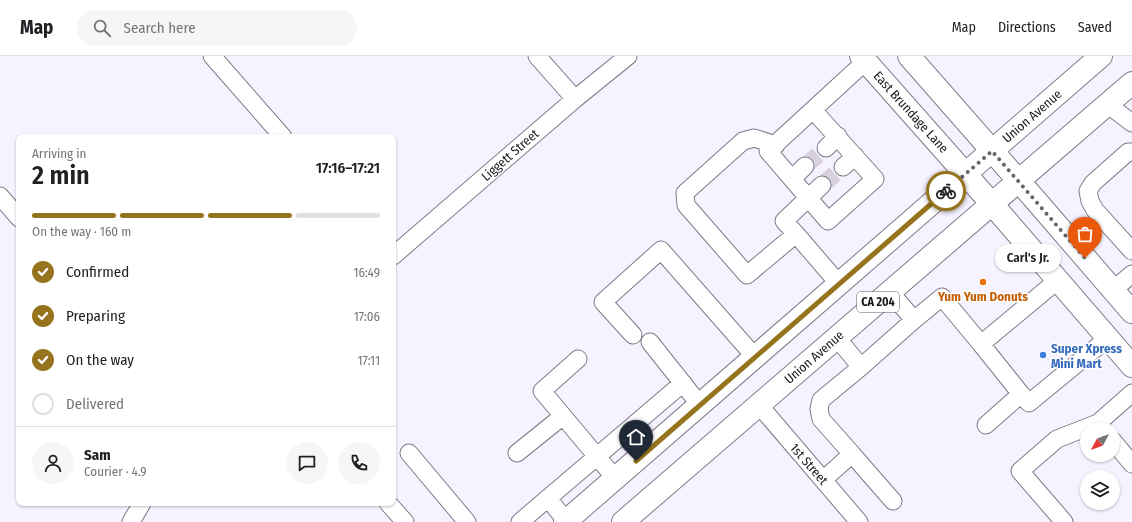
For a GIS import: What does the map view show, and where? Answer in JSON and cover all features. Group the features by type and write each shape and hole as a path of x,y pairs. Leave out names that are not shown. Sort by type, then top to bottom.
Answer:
{"main road":[{"path":"909,56 1132,312"},
{"name":"Union Avenue","path":"565,521 756,357 1101,56"},
{"name":"East Brundage Lane","path":"864,59 1132,366"},
{"name":"Union Avenue","path":"623,522 1132,83"}],"street":[{"path":"212,56 280,134"},
{"path":"537,56 575,98"},
{"name":"Liggett Street","path":"396,253 575,98 628,56"},
{"path":"814,110 832,142 849,162 875,179 828,221 768,152 814,110 864,59"},
{"path":"1107,104 1132,123"},
{"path":"776,145 754,138 743,141 685,193 686,205 747,275 796,234"},
{"path":"1132,152 1128,152 1093,183 1088,191 1090,201 1095,210 1132,251"},
{"path":"792,179 805,166"},
{"path":"822,186 784,221 839,284"},
{"path":"0,196 16,215"},
{"path":"633,335 603,302 661,250 756,357"},
{"path":"1113,290 1132,274"},
{"path":"981,344 1058,280"},
{"path":"890,292 914,320"},
{"path":"893,501 821,419 819,409 822,400 942,297 1029,404 1108,338"},
{"path":"836,338 861,366"},
{"path":"650,342 700,405"},
{"path":"578,359 542,391 615,478"},
{"path":"520,522 683,383"},
{"path":"1104,422 1132,393"},
{"path":"986,425 1021,394"},
{"name":"1st Street","path":"759,405 860,522"},
{"path":"648,413 666,434"},
{"path":"517,453 562,416"},
{"path":"1064,522 1020,471 1057,440 1080,433"},
{"path":"1120,449 1132,464"},
{"path":"409,453 467,522"},
{"path":"823,480 852,454"},
{"path":"548,498 565,521"},
{"path":"131,522 140,506"},
{"path":"391,506 405,522"}],"tunnel":[{"path":"805,166 826,148"},
{"path":"822,185 843,167"}],"way so far":[{"path":"946,191 992,151 1085,258"}],"place":[{"name":"Carl's Jr.","path":"1085,258"},
{"name":"Yum Yum Donuts","path":"983,282"},
{"name":"Super Xpress Mini Mart","path":"1043,355"}],"route":[{"path":"636,461 946,191"}]}
